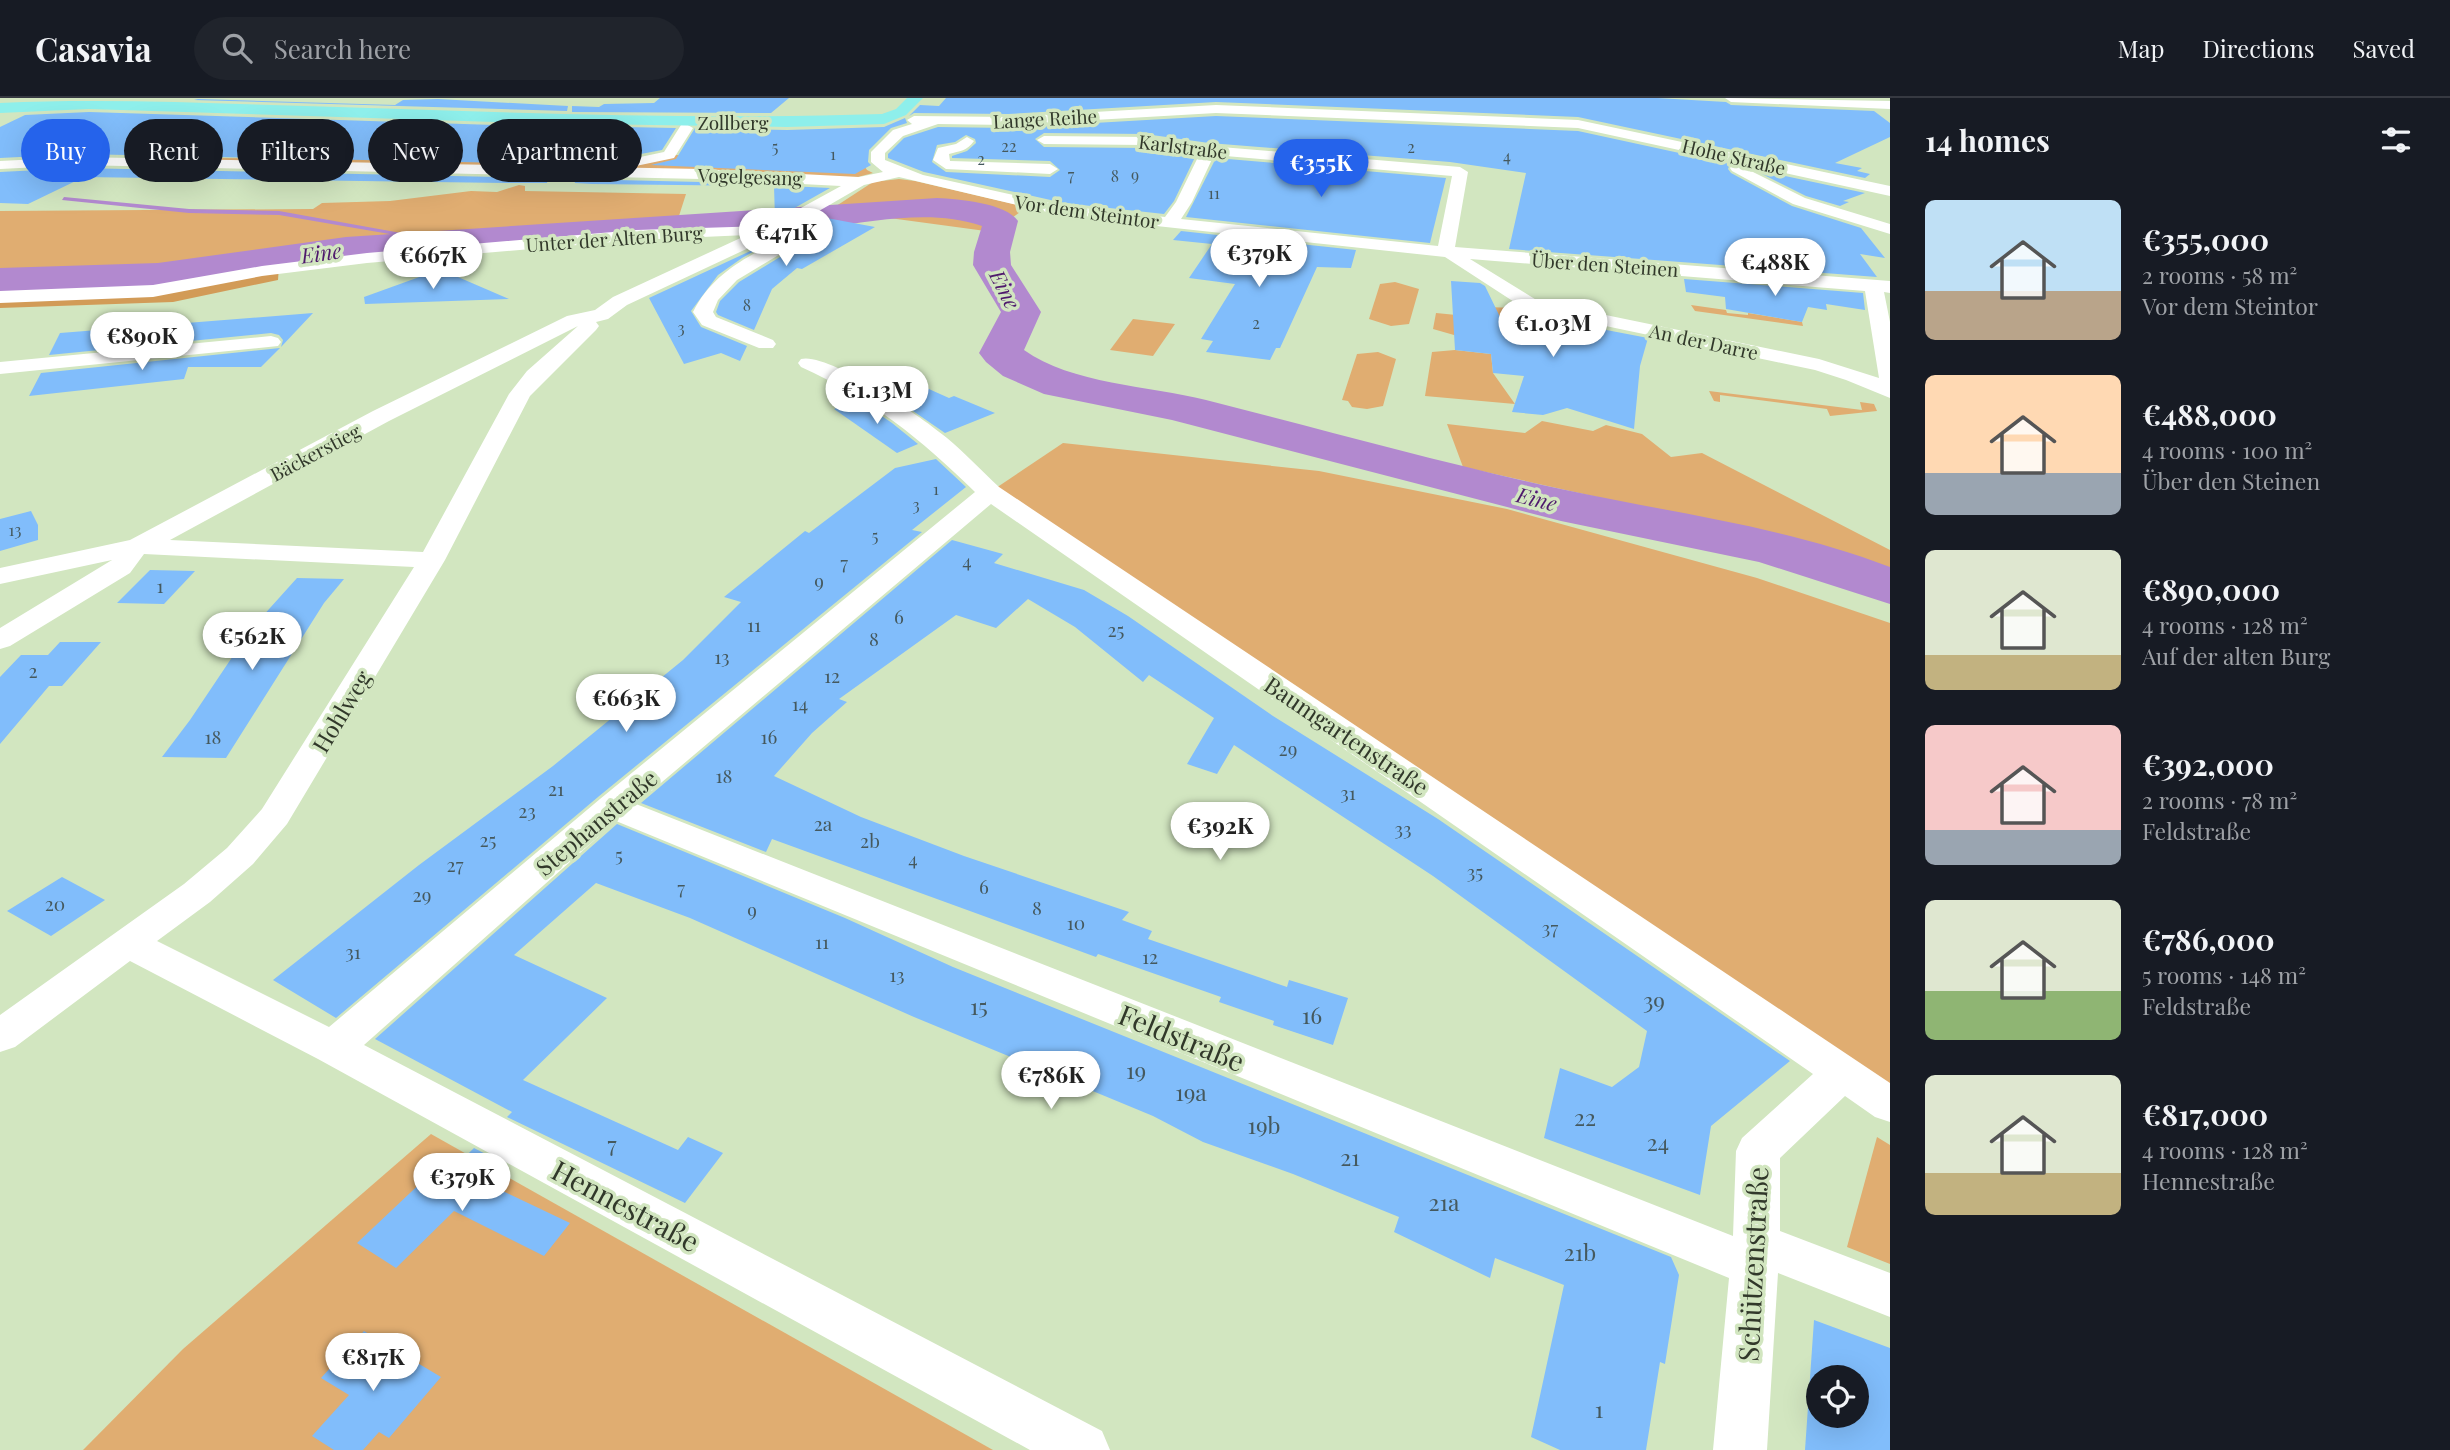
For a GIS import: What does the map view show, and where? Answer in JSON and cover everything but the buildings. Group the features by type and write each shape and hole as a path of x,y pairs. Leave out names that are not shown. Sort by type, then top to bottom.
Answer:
{"main road":[{"path":"884,119 901,112 916,98"},
{"name":"Zollberg","path":"0,108 65,104 690,122 848,122 884,119"}],"street":[{"path":"1731,98 1890,104"},
{"name":"Lange Reihe","path":"1087,102 1578,124"},
{"name":"Lange Reihe","path":"969,122 974,114 991,106"},
{"path":"1033,120 1033,117 1054,107"},
{"path":"1524,107 1567,117 1578,124"},
{"path":"1470,135 1487,120 1500,116 1507,108"},
{"name":"Lange Reihe","path":"884,119 969,122 1210,109"},
{"path":"1170,222 1196,180 1210,109"},
{"path":"884,119 894,126 898,133"},
{"path":"898,173 882,166 877,157 883,145 898,133 934,121"},
{"path":"969,122 973,141 943,151 940,160 946,165 1001,166"},
{"name":"Hohe Straße","path":"1578,124 1890,191"},
{"path":"642,161 669,155 686,128"},
{"name":"Karlstraße","path":"1035,140 1128,140 1460,172"},
{"path":"1446,252 1460,172 1446,162 1454,153"},
{"path":"1744,158 1732,163 1788,196 1888,230"},
{"name":"Vogelgesang","path":"0,163 21,160"},
{"name":"Vogelgesang","path":"0,163 124,163"},
{"name":"Vogelgesang","path":"223,166 477,170"},
{"name":"Vogelgesang","path":"642,173 777,176 859,182"},
{"path":"611,308 776,229 859,182 898,173"},
{"name":"Vor dem Steintor","path":"898,173 1043,209 1446,252"},
{"path":"766,344 709,321 704,312 708,298 723,283 798,238 776,229"},
{"name":"Unter der Alten Burg","path":"0,297 153,291 262,271 421,253 636,235 776,229"},
{"name":"Über den Steinen","path":"1446,252 1882,286"},
{"name":"An der Darre","path":"1446,252 1532,305 1819,365 1854,375 1890,391"},
{"path":"1882,286 1882,340 1890,379"},
{"name":"Bäckerstieg","path":"0,576 138,546 381,416 574,320 611,308"},
{"name":"Hohlweg","path":"0,1037 131,944 240,856 275,816 432,560 520,394 552,359 611,308"},
{"path":"0,368 271,342"},
{"name":"Baumgartenstraße","path":"808,363 855,384 938,442 990,492 1890,1105"},
{"name":"Stephanstraße","path":"333,1048 612,807 990,492"},
{"path":"0,640 120,567 138,546 432,560"},
{"name":"Feldstraße","path":"612,807 1754,1254 1890,1296"},
{"name":"Hennestraße","path":"131,944 333,1048 1083,1450"},
{"name":"Schützenstraße","path":"1740,1450 1754,1254 1758,1151 1843,1072"}],"shaded area":[{"path":"674,155 860,160 867,170 873,173 854,178 642,173 642,160"},
{"path":"223,158 237,158 237,163 223,163"},
{"path":"354,159 368,159 368,166 354,166"},
{"path":"463,159 477,159 477,169 463,169"},
{"path":"899,179 1027,207 993,232 830,210 873,182"},
{"path":"519,185 525,186 525,191 686,194 678,219 326,247 159,266 0,271 0,211 313,209 322,203 390,201 471,191 497,192"},
{"path":"793,212 770,224 630,232 279,266 278,280 173,302 0,308 0,271 159,266 326,247"},
{"path":"1395,282 1419,289 1409,324 1391,326 1369,319 1380,284"},
{"path":"1691,305 1726,310 1727,313 1748,313 1802,322 1803,326 1695,311"},
{"path":"1485,307 1518,308 1525,311 1521,313 1520,321 1488,318 1454,335 1433,329 1436,313 1487,318"},
{"path":"1133,319 1175,324 1153,356 1110,350"},
{"path":"1455,350 1491,354 1493,373 1515,404 1425,396 1432,352"},
{"path":"1378,352 1396,359 1383,406 1367,409 1352,407 1348,401 1342,400 1357,354"},
{"path":"1709,391 1862,410 1860,402 1874,404 1877,411 1830,416 1827,409 1720,395 1720,402 1714,401"},
{"path":"1542,421 1593,431 1606,425 1642,434 1671,457 1702,453 1890,550 1890,575 1879,581 1597,497 1463,467 1447,424 1525,433"},
{"path":"1063,443 1319,471 1507,509 1757,578 1890,623 1890,1105 990,492"},
{"path":"431,1134 993,1450 83,1450 183,1349"},
{"path":"1877,1137 1890,1145 1890,1264 1847,1247"}],"waterway":[{"path":"64,199 189,211 279,213 448,242"},
{"name":"Eine","path":"0,280 158,275 346,248 827,217 893,209 959,210 1001,221 992,252 992,265 1021,312 1001,353 1038,376 1083,390 1176,407 1561,505 1769,547 1851,571 1890,587"}]}
